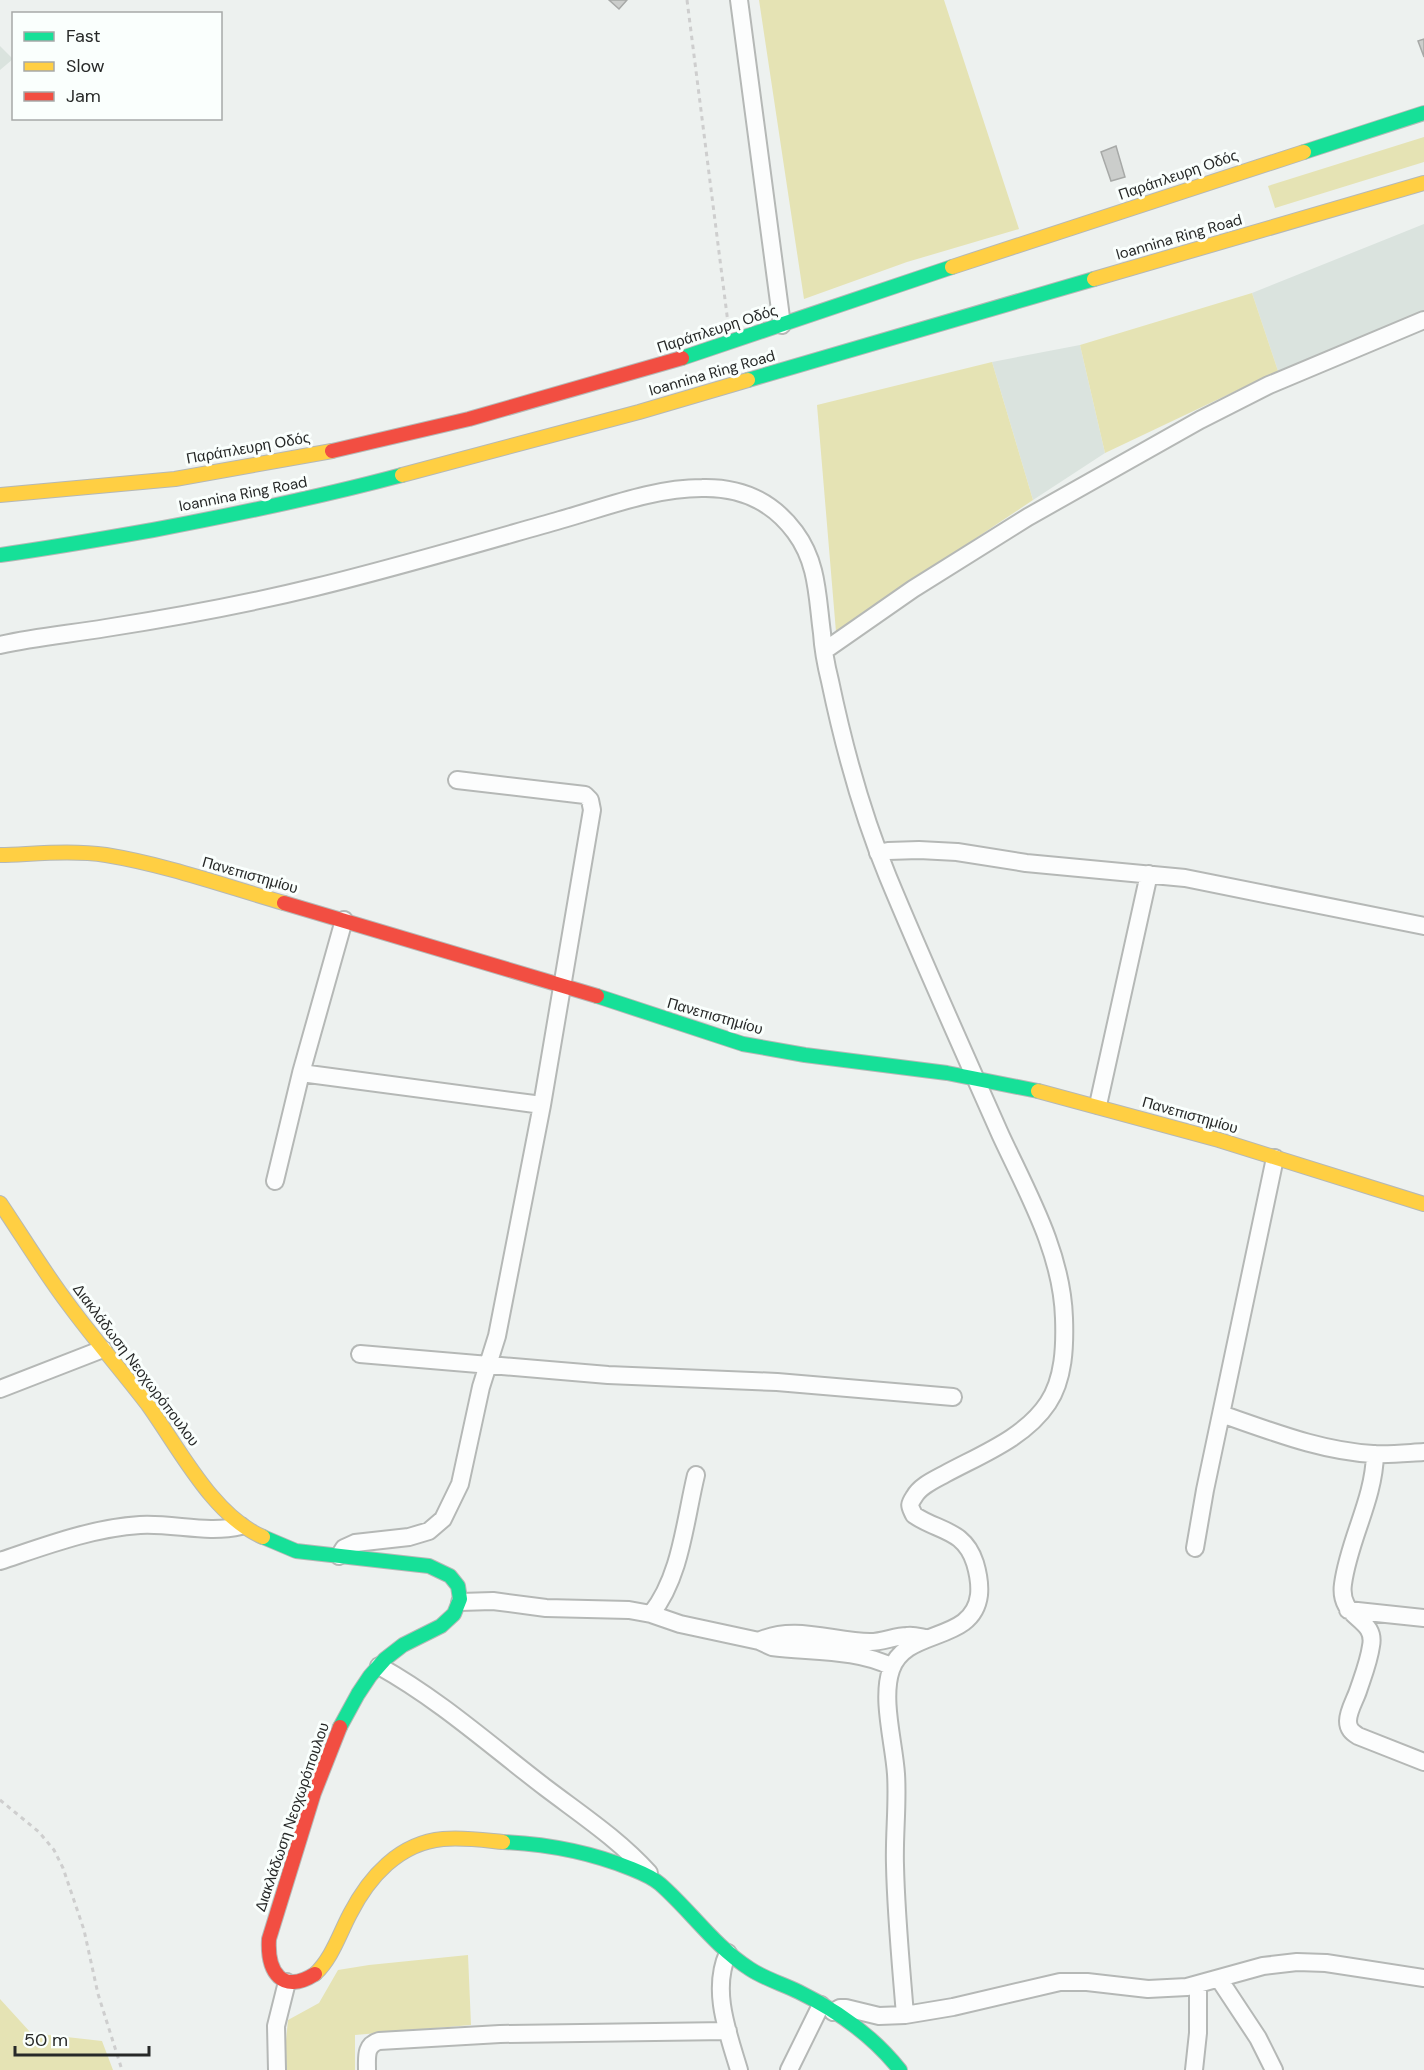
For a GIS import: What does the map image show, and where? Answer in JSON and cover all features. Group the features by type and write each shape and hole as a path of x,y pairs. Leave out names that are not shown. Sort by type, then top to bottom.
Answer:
{"main road":[{"name":"Παράπλευρη Οδός","path":"0,495 198,475 378,440 592,385 731,343 1424,112"},
{"name":"Ioannina Ring Road","path":"0,555 47,549 221,517 354,488 639,412 1424,183"},
{"name":"Πανεπιστημίου","path":"0,855 56,853 105,855 202,878 562,985 743,1044 805,1055 975,1078 1098,1106 1218,1140 1424,1204"},
{"name":"Διακλάδωση Νεοχωρόπουλου","path":"0,1203 68,1304 148,1406 219,1504 241,1526 263,1538 296,1551 410,1564 442,1570 457,1581 460,1602 454,1615 446,1622 403,1645 379,1666 351,1703 338,1730 309,1812 267,1948 269,1964 278,1976 287,1982"},
{"path":"287,1982 299,1983 308,1979 323,1965 358,1896 378,1871 404,1852 431,1840 469,1839 565,1847 599,1856 655,1880 728,1953 749,1968 827,2008 873,2039 900,2070"}],"street":[{"path":"739,0 782,326"},
{"path":"824,651 913,589 1028,517 1200,420 1269,385 1424,320"},
{"path":"0,645 265,599 387,569 655,494 701,488 726,489 753,497 773,509 804,544 814,571 824,651 834,702 854,782 878,853 975,1078 1032,1203 1057,1268 1064,1313 1065,1342 1057,1385 1050,1400 1037,1417 1009,1439 924,1486 912,1500 910,1509 914,1515 958,1537 967,1545 977,1569 979,1587 977,1603 968,1620 953,1629 926,1638 905,1652 892,1667 889,1679 888,1705 896,1777 895,1872 905,2015"},
{"path":"339,1556 344,1548 355,1543 396,1539 429,1531 443,1519 460,1484 480,1393 497,1336 542,1105 592,810 590,800 585,795 457,780"},
{"path":"878,853 919,850 957,852 1026,863 1185,878 1424,926"},
{"path":"1098,1106 1149,874"},
{"path":"275,1181 301,1074 344,920"},
{"path":"301,1074 542,1105"},
{"path":"1195,1548 1275,1158"},
{"path":"0,1389 103,1349"},
{"path":"360,1354 608,1375 777,1382 953,1396"},
{"path":"1221,1414 1319,1446 1375,1454 1424,1452"},
{"path":"1375,1454 1371,1487 1344,1581 1343,1598 1348,1610 1369,1629 1372,1639 1365,1672 1349,1717 1350,1729 1358,1736 1424,1762"},
{"path":"651,1614 662,1600 674,1571 696,1475"},
{"path":"0,1561 71,1538 120,1527 153,1524 212,1530 241,1526"},
{"path":"460,1602 493,1601 546,1608 609,1609 651,1614 702,1629 759,1641 772,1647 862,1657 892,1667"},
{"path":"1348,1610 1424,1618"},
{"path":"759,1641 798,1634 861,1642 884,1641 908,1636 926,1638"},
{"path":"379,1666 437,1702 622,1844 655,1880"},
{"path":"728,1953 720,1983 728,2031 739,2070"},
{"path":"789,2070 827,2008 846,2008 879,2016 905,2015 953,2007 1060,1982 1148,1989 1198,1985 1263,1966 1298,1962 1326,1963 1424,1978"},
{"path":"1219,1979 1258,2038 1274,2070"},
{"path":"277,2070 276,2026 287,1982"},
{"path":"1194,2070 1198,2033 1198,1985"},
{"path":"367,2070 368,2049 373,2043 380,2041 500,2034 728,2031"}],"path":[{"path":"687,0 731,343"},
{"path":"0,1800 39,1832 54,1850 63,1868 84,1930 98,1994 122,2070"}],"shaded area":[{"path":"759,0 944,0 1019,229 907,262 804,299"},
{"path":"0,46 12,60 0,70"},
{"path":"1424,137 1424,162 1275,208 1268,186"},
{"path":"1424,224 1424,310 1278,371 1252,293"},
{"path":"1252,293 1278,371 1105,453 1080,345"},
{"path":"1080,345 1105,453 1033,500 992,362"},
{"path":"992,362 1033,500 836,632 817,405"},
{"path":"468,1955 471,2025 355,2035 355,2070 283,2070 288,2020 319,2003 338,1970"},
{"path":"0,1999 31,2033 102,2041 113,2070 0,2070"}],"building":[{"path":"609,0 627,0 619,9"},
{"path":"1424,39 1424,57 1418,41"},
{"path":"1116,146 1125,177 1111,181 1101,152"}],"traffic: fast":[{"path":"1304,152 1424,113"},
{"path":"682,358 952,267"},
{"path":"748,380 1094,279"},
{"path":"0,555 216,518 402,475"},
{"path":"597,996 743,1044 805,1055 947,1073 1038,1091"},
{"path":"263,1537 296,1551 429,1566 450,1576 458,1586 460,1599 454,1614 441,1626 403,1645 385,1659 358,1694 340,1727"},
{"path":"503,1842 553,1847 585,1854 616,1863 650,1877 671,1894 737,1960 756,1973 799,1992 841,2016 866,2035 900,2070"}],"traffic: slow":[{"path":"952,267 1304,152"},
{"path":"1094,279 1424,183"},
{"path":"402,475 639,412 748,380"},
{"path":"0,495 175,479 332,451"},
{"path":"0,855 67,853 106,855 174,870 284,903"},
{"path":"1038,1091 1219,1140 1424,1204"},
{"path":"0,1203 60,1293 148,1405 198,1479 228,1514 263,1537"},
{"path":"315,1974 331,1954 366,1887 387,1864 399,1855 413,1847 443,1839 503,1842"}],"traffic: jam":[{"path":"332,451 469,419 682,358"},
{"path":"284,903 597,996"},
{"path":"315,1974 294,1982 285,1981 279,1977 271,1961 269,1939 314,1793 340,1727"}]}
